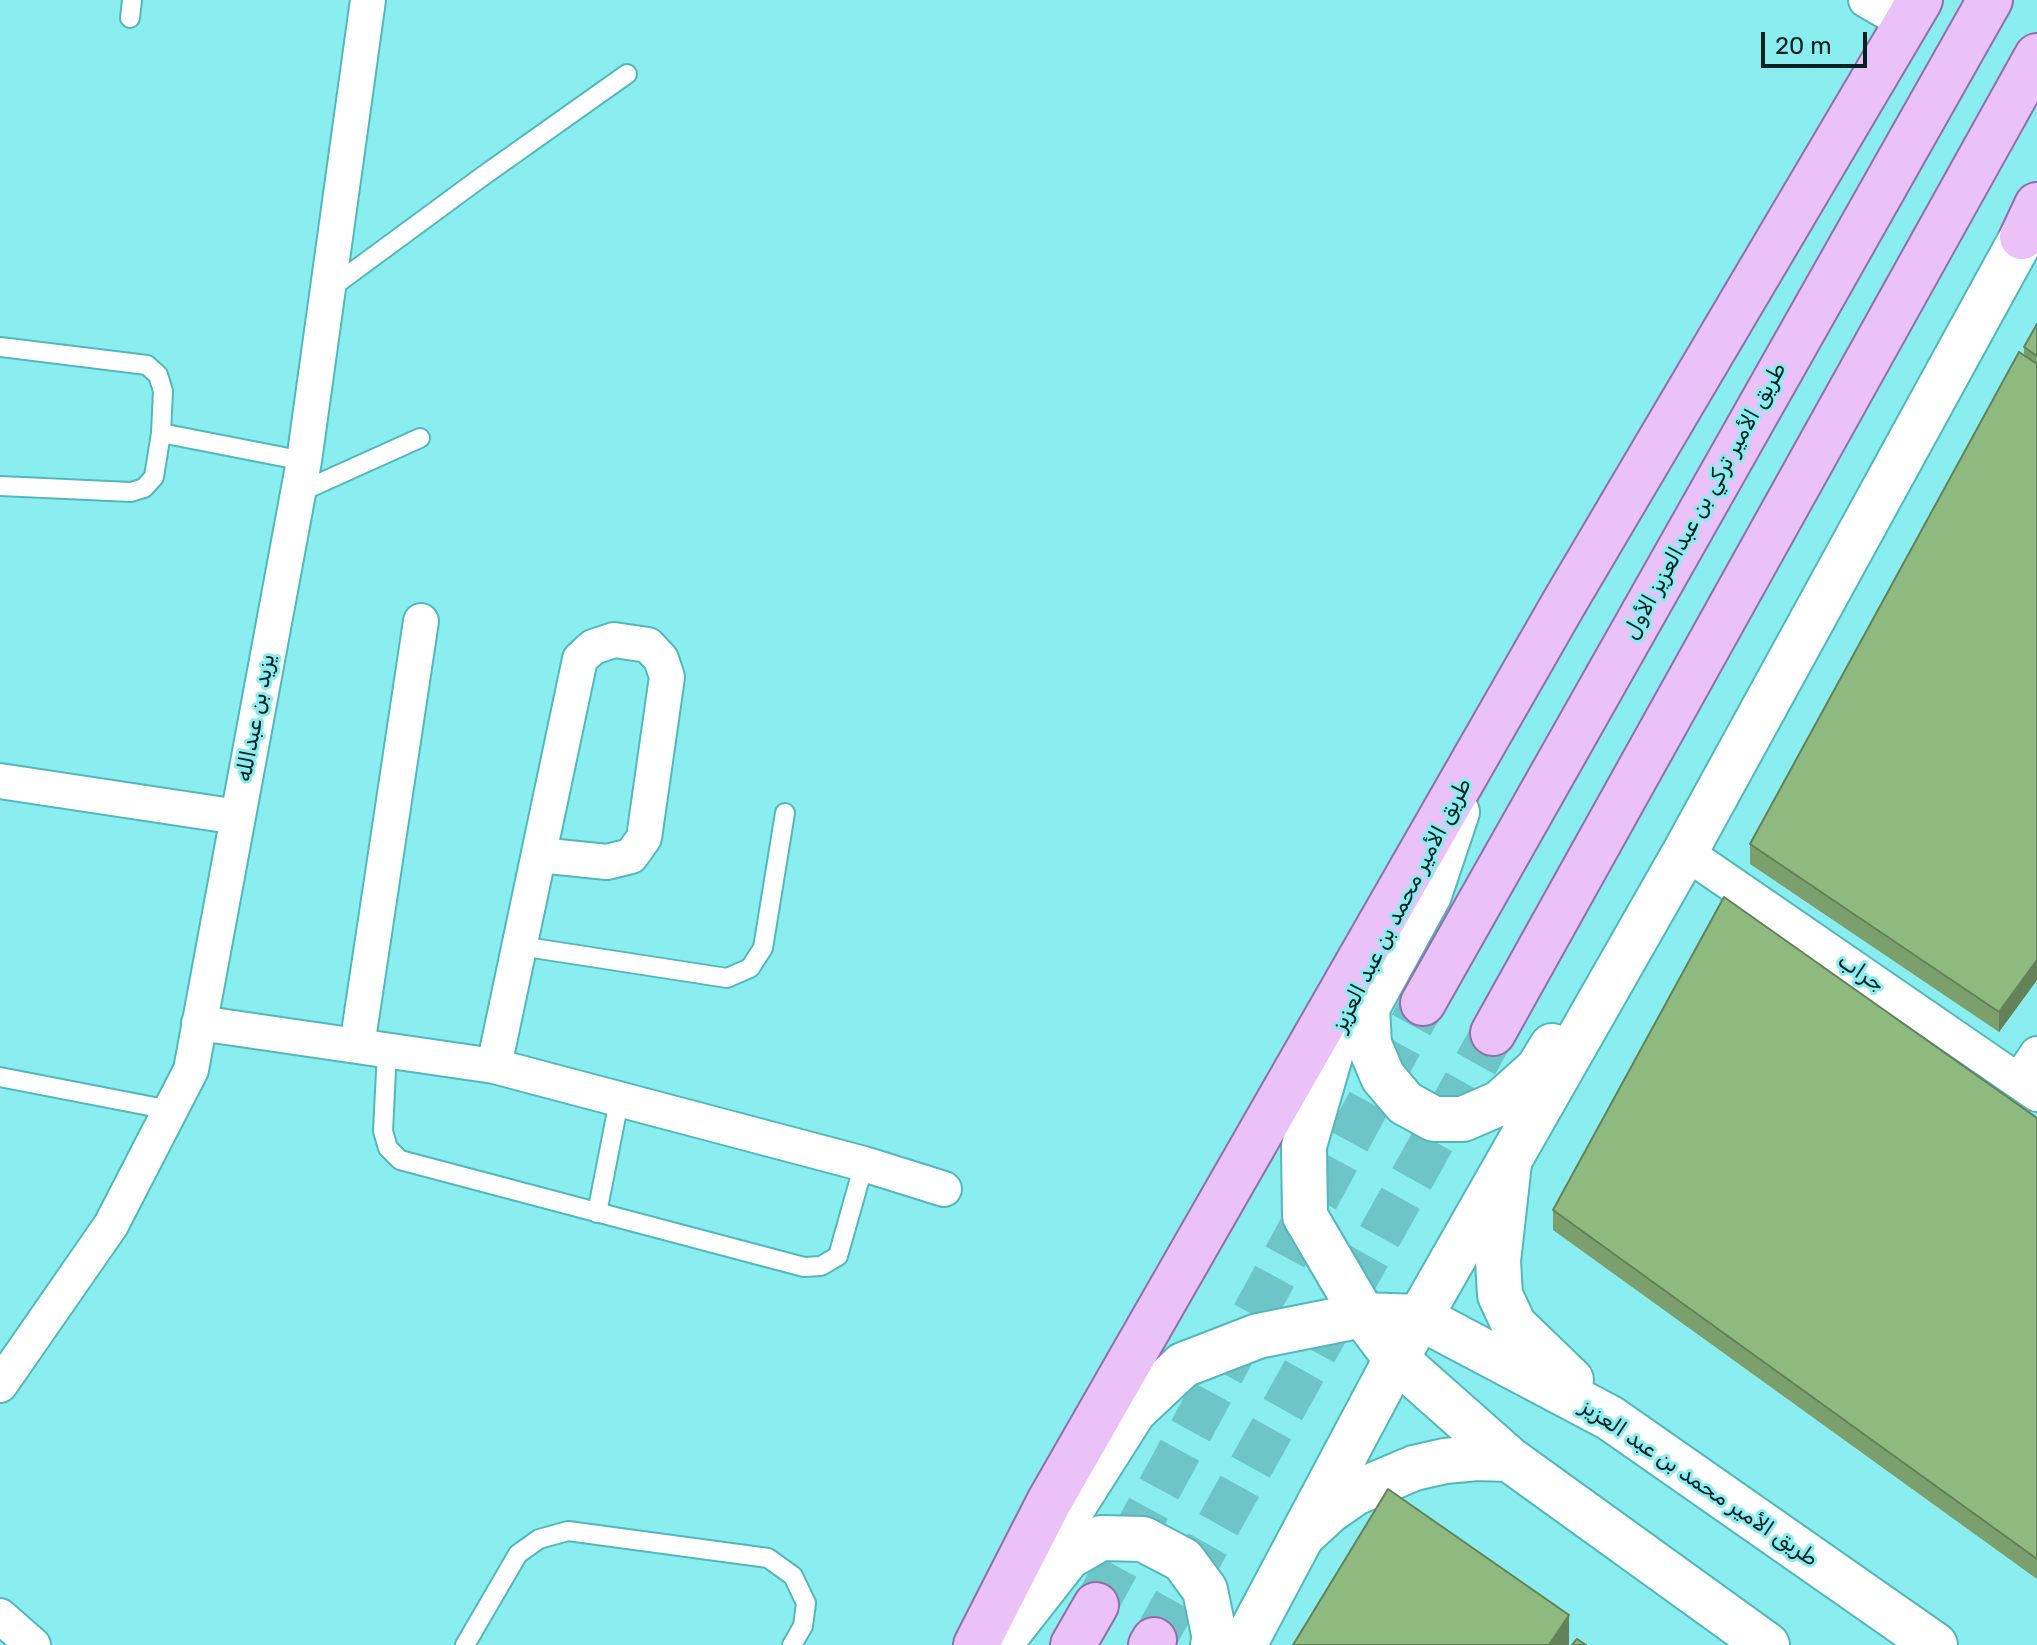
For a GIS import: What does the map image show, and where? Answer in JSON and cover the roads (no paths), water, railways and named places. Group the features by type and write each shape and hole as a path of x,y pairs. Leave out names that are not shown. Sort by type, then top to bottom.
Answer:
{"main road":[{"name":"طريق الأمير تركي بن عبدالعزيز الأول","path":"1423,1003 1990,0"},
{"path":"976,1645 1049,1502 1564,603 1917,8"},
{"path":"1493,1033 2037,56"},
{"path":"1244,1645 1419,1317 1685,852 2032,217"},
{"path":"1473,764 1429,895 1367,1008 1369,1044 1383,1077 1405,1103 1434,1119 1463,1119 1500,1103 1538,1069 1613,951 1685,852"},
{"name":"طريق الأمير محمد بن عبد العزيز","path":"1473,764 1337,1032 1304,1146 1305,1216 1363,1315 1396,1359 1509,1459 1767,1645"},
{"path":"1509,1163 1498,1261 1500,1295 1506,1310 1525,1337 1610,1418"},
{"name":"طريق الأمير محمد بن عبد العزيز","path":"986,1645 1134,1411 1183,1365 1258,1336 1363,1315 1419,1317 1610,1418 1935,1645"},
{"path":"1305,1533 1355,1493 1399,1473 1445,1461 1509,1459"},
{"path":"999,1645 1068,1557 1101,1538 1143,1539 1183,1560 1205,1590 1215,1639 1213,1645"},
{"path":"1073,1645 1096,1605"}],"street":[{"name":"يزيد بن عبدالله","path":"0,1385 111,1225 191,1070 301,477 368,0"},
{"path":"1866,0 1917,8"},
{"path":"372,1048 421,621"},
{"path":"494,1066 580,659 593,647 614,640 648,645 661,659 667,677 644,838 631,856 607,862 539,855"},
{"path":"0,781 238,817"},
{"name":"جراب","path":"1685,852 2031,1077"},
{"path":"199,1023 494,1066 864,1164 944,1189"},
{"path":"0,1616 33,1645"}],"lane":[{"path":"328,290 627,74"},
{"path":"0,347 147,365 158,375 163,391 154,477 144,488 131,492 0,486"},
{"path":"161,433 301,477 420,438"},
{"path":"520,946 727,978 750,968 763,948 785,813"},
{"path":"372,1048 383,1131 388,1148 400,1160 804,1267 821,1266 838,1256 864,1164"},
{"path":"0,1077 170,1110"},
{"path":"597,1213 619,1101"},
{"path":"465,1645 518,1554 539,1539 568,1531 768,1558 793,1576 806,1603 803,1626 792,1645"}],"tunnel":[{"path":"1096,1605 1423,1003"},
{"path":"1154,1640 1493,1033"}]}
